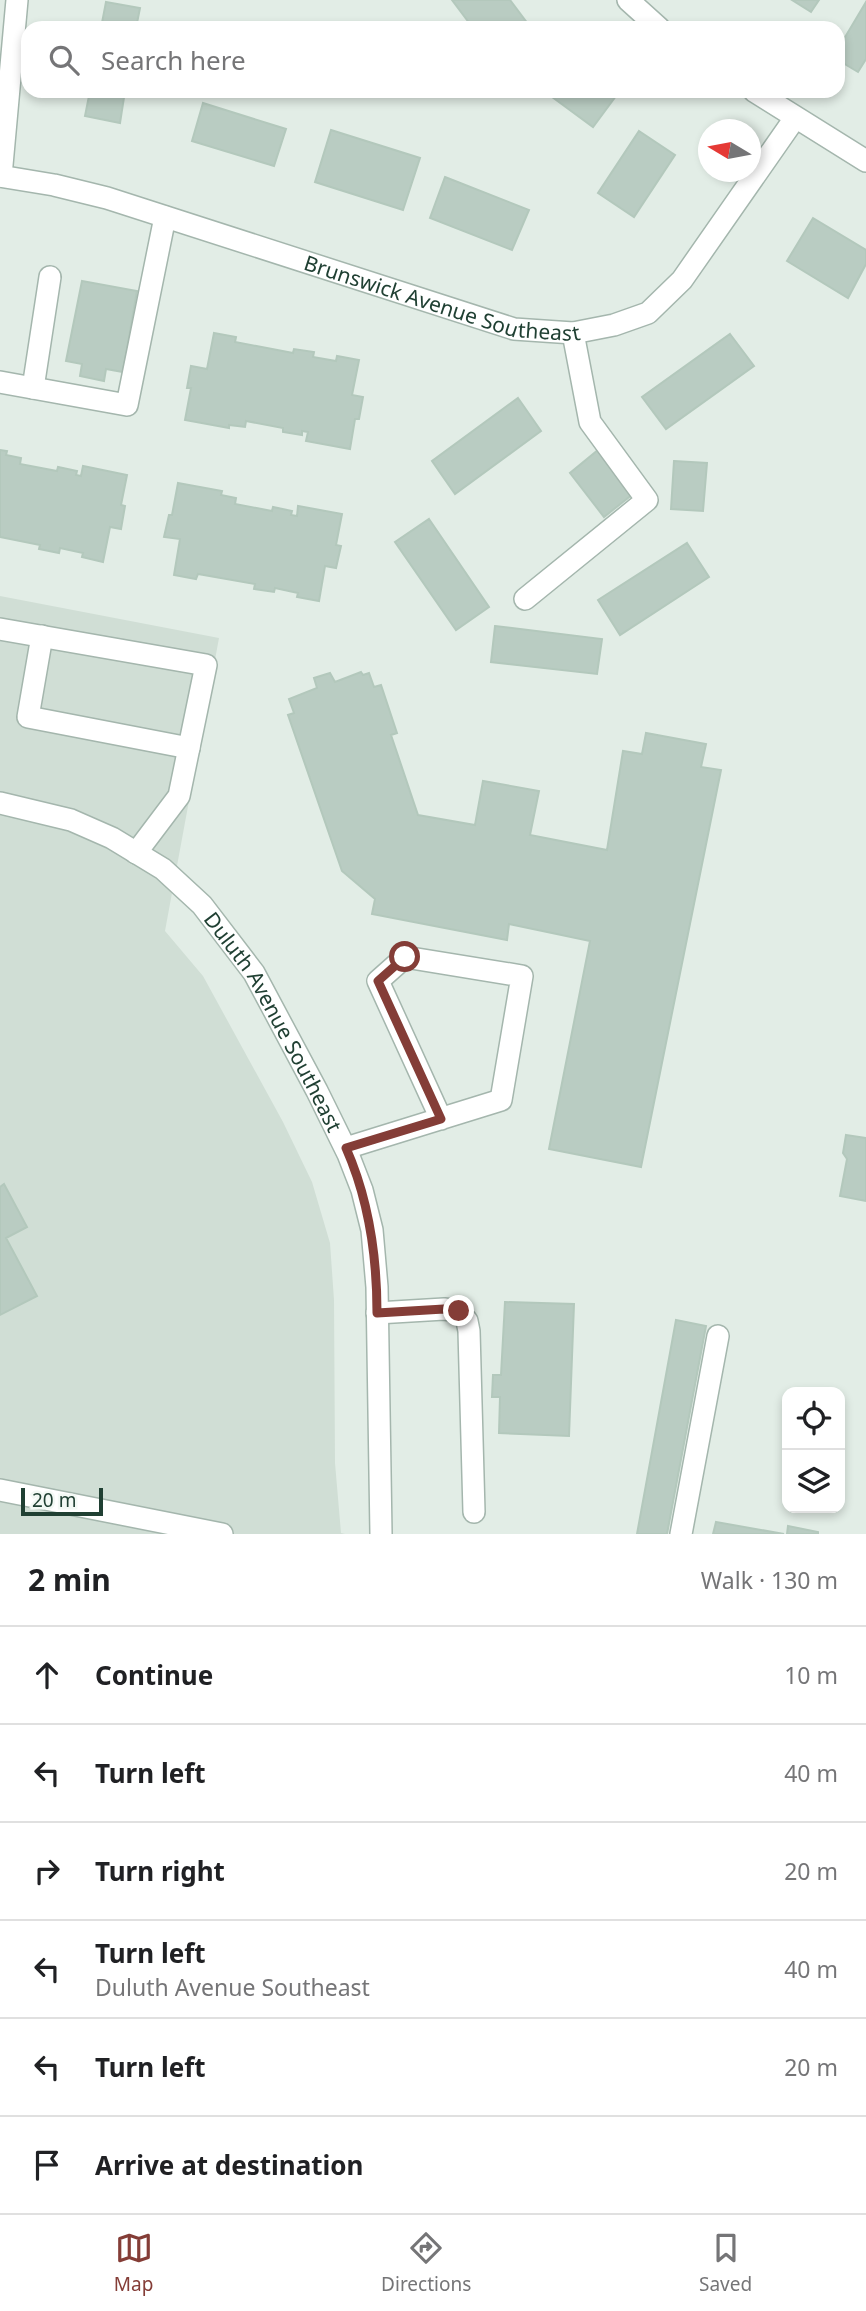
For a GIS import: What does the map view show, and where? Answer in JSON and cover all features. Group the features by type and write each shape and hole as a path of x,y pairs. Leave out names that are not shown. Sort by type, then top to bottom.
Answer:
{"street":[{"path":"1,176 17,0"},
{"path":"628,0 652,21"},
{"path":"765,98 866,161"},
{"name":"Brunswick Avenue Southeast","path":"1,176 107,198 514,329 573,333 614,326 649,313 682,280 795,118"},
{"path":"0,382 127,405 165,217"},
{"path":"33,388 51,277"},
{"path":"525,599 647,500 590,422 573,333"},
{"path":"0,629 206,665 179,796 136,853"},
{"path":"42,636 28,717 189,748"},
{"name":"Duluth Avenue Southeast","path":"0,803 71,820 112,838 163,869 202,905 254,973 346,1148 362,1190 372,1230 377,1313 381,1534"},
{"path":"346,1148 441,1119 501,1100 522,976 405,957 378,981 441,1119"},
{"path":"377,1313 444,1309 459,1311 467,1321 474,1511"},
{"path":"681,1534 719,1336"},
{"path":"0,1490 222,1534"}],"shaded area":[{"path":"0,596 219,638 165,931 203,976 283,1122 312,1182 330,1243 334,1300 335,1463 341,1533 345,1534 0,1534"}],"building":[{"path":"452,0 510,0 526,21 468,21"},
{"path":"792,0 819,0 811,12"},
{"path":"106,2 140,8 137,21 102,21"},
{"path":"866,2 866,59 858,72 845,64 845,37"},
{"path":"89,98 124,98 120,123 85,116"},
{"path":"554,98 615,98 593,127"},
{"path":"203,103 286,129 274,166 192,141"},
{"path":"331,130 420,158 403,210 315,182"},
{"path":"639,131 675,155 634,217 598,193"},
{"path":"445,177 529,210 512,250 430,218"},
{"path":"813,218 866,250 866,264 848,298 787,261"},
{"path":"82,281 137,291 123,372 106,369 104,381 80,376 82,364 66,361"},
{"path":"214,333 236,337 235,342 293,353 294,349 314,352 313,357 336,361 337,356 359,360 352,395 363,397 359,419 355,419 350,449 306,441 308,432 302,431 302,435 283,432 283,428 246,421 245,427 229,425 229,428 185,420 191,388 187,388 191,366 207,369"},
{"path":"730,334 754,366 666,429 642,397"},
{"path":"518,398 541,431 455,494 432,461"},
{"path":"0,450 7,451 6,455 21,458 20,464 57,471 58,467 77,471 76,475 81,476 83,466 127,475 121,505 125,506 121,529 110,527 103,562 82,557 83,553 60,548 59,553 39,549 40,545 0,537"},
{"path":"598,450 633,494 604,517 570,473"},
{"path":"674,461 707,463 703,511 671,509"},
{"path":"178,483 222,491 221,495 236,498 235,504 272,511 273,507 292,511 291,515 297,516 298,506 342,514 336,545 341,546 336,568 325,566 319,601 297,597 298,593 275,588 274,592 254,589 255,584 198,574 196,579 174,575 180,539 164,537 169,515 172,515"},
{"path":"429,519 489,607 456,630 395,542"},
{"path":"687,543 709,577 620,635 598,600"},
{"path":"495,626 602,639 597,674 491,662"},
{"path":"361,672 363,675 369,673 374,687 381,685 397,733 391,735 418,815 475,825 483,781 539,791 530,835 607,850 623,751 642,754 646,733 706,744 701,767 721,770 641,1167 549,1149 590,941 509,924 507,940 372,914 375,899 342,871 288,715 294,713 289,699 317,688 314,678 330,673 335,682"},
{"path":"846,1135 866,1138 866,1201 840,1196 847,1159 843,1153"},
{"path":"4,1184 27,1227 6,1238 37,1296 0,1315 0,1187"},
{"path":"505,1302 574,1304 569,1436 499,1433 500,1397 492,1397 493,1375 501,1375"},
{"path":"676,1320 706,1326 667,1534 637,1534"},
{"path":"716,1522 784,1534 713,1534"},
{"path":"788,1526 818,1532 818,1534 787,1534"}],"route":[{"path":"405,957 378,981 441,1119 346,1148 362,1190 372,1230 377,1313 444,1309 459,1311"}]}
